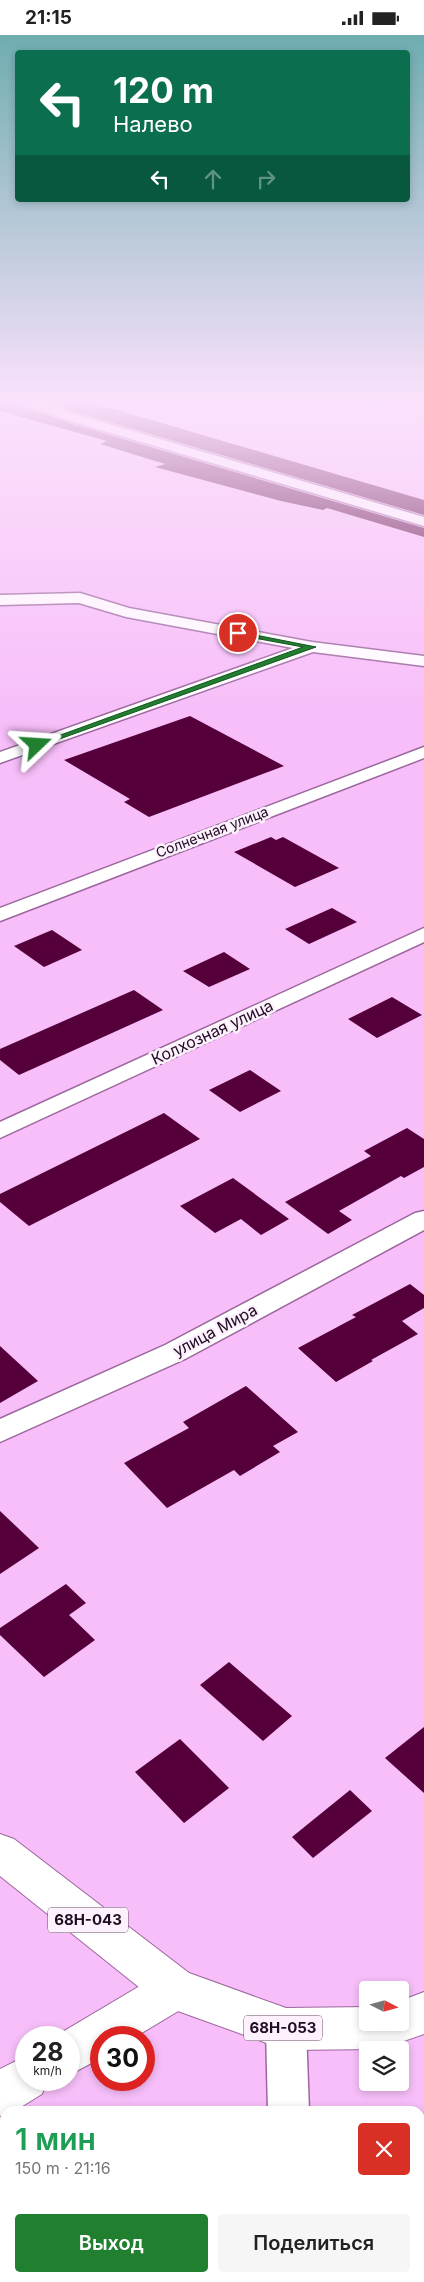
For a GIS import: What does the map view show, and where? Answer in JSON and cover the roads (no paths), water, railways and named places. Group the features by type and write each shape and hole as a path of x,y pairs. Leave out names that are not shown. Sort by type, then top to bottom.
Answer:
{"main road":[{"name":"68Н-043","path":"0,1852 175,1989"},
{"name":"68Н-053","path":"175,1989 286,2029 359,2028"},
{"path":"80,2046 175,1989"},
{"name":"68Н-053","path":"409,2018 424,2013"},
{"path":"0,2094 15,2085"}],"street":[{"path":"363,504 424,522"},
{"path":"0,600 80,598 126,612 312,647 424,661"},
{"path":"0,758 312,647"},
{"name":"Солнечная улица","path":"0,915 424,752"},
{"name":"Колхозная улица","path":"0,1131 424,934"},
{"name":"улица Мира","path":"0,1431 175,1352 424,1219"},
{"path":"286,2029 289,2106"}]}
